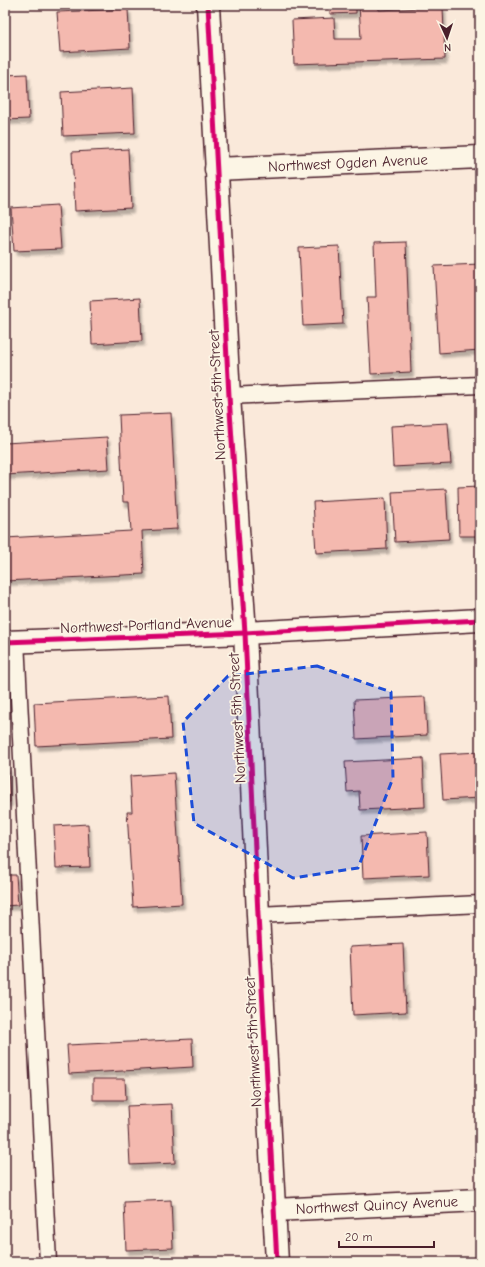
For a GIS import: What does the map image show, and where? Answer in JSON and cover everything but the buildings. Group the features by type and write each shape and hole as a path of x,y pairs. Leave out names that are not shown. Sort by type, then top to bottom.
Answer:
{"street":[{"name":"Northwest 5th Street","path":"208,5 229,396 245,633 258,915 277,1262"},
{"name":"Northwest Ogden Avenue","path":"216,169 480,157"},
{"name":"Northwest Portland Avenue","path":"10,641 245,633 480,620"},
{"name":"Northwest Quincy Avenue","path":"274,1210 480,1200"}],"lane":[{"path":"229,396 480,385"},
{"path":"10,641 48,1262"},
{"path":"258,915 480,904"}],"highlighted area":[{"path":"317,666 391,692 393,778 358,868 293,878 194,823 183,722 228,676"}],"cycle path":[{"path":"208,5 229,396 245,633 258,915 277,1262"},
{"path":"5,642 245,633 480,620"}]}
